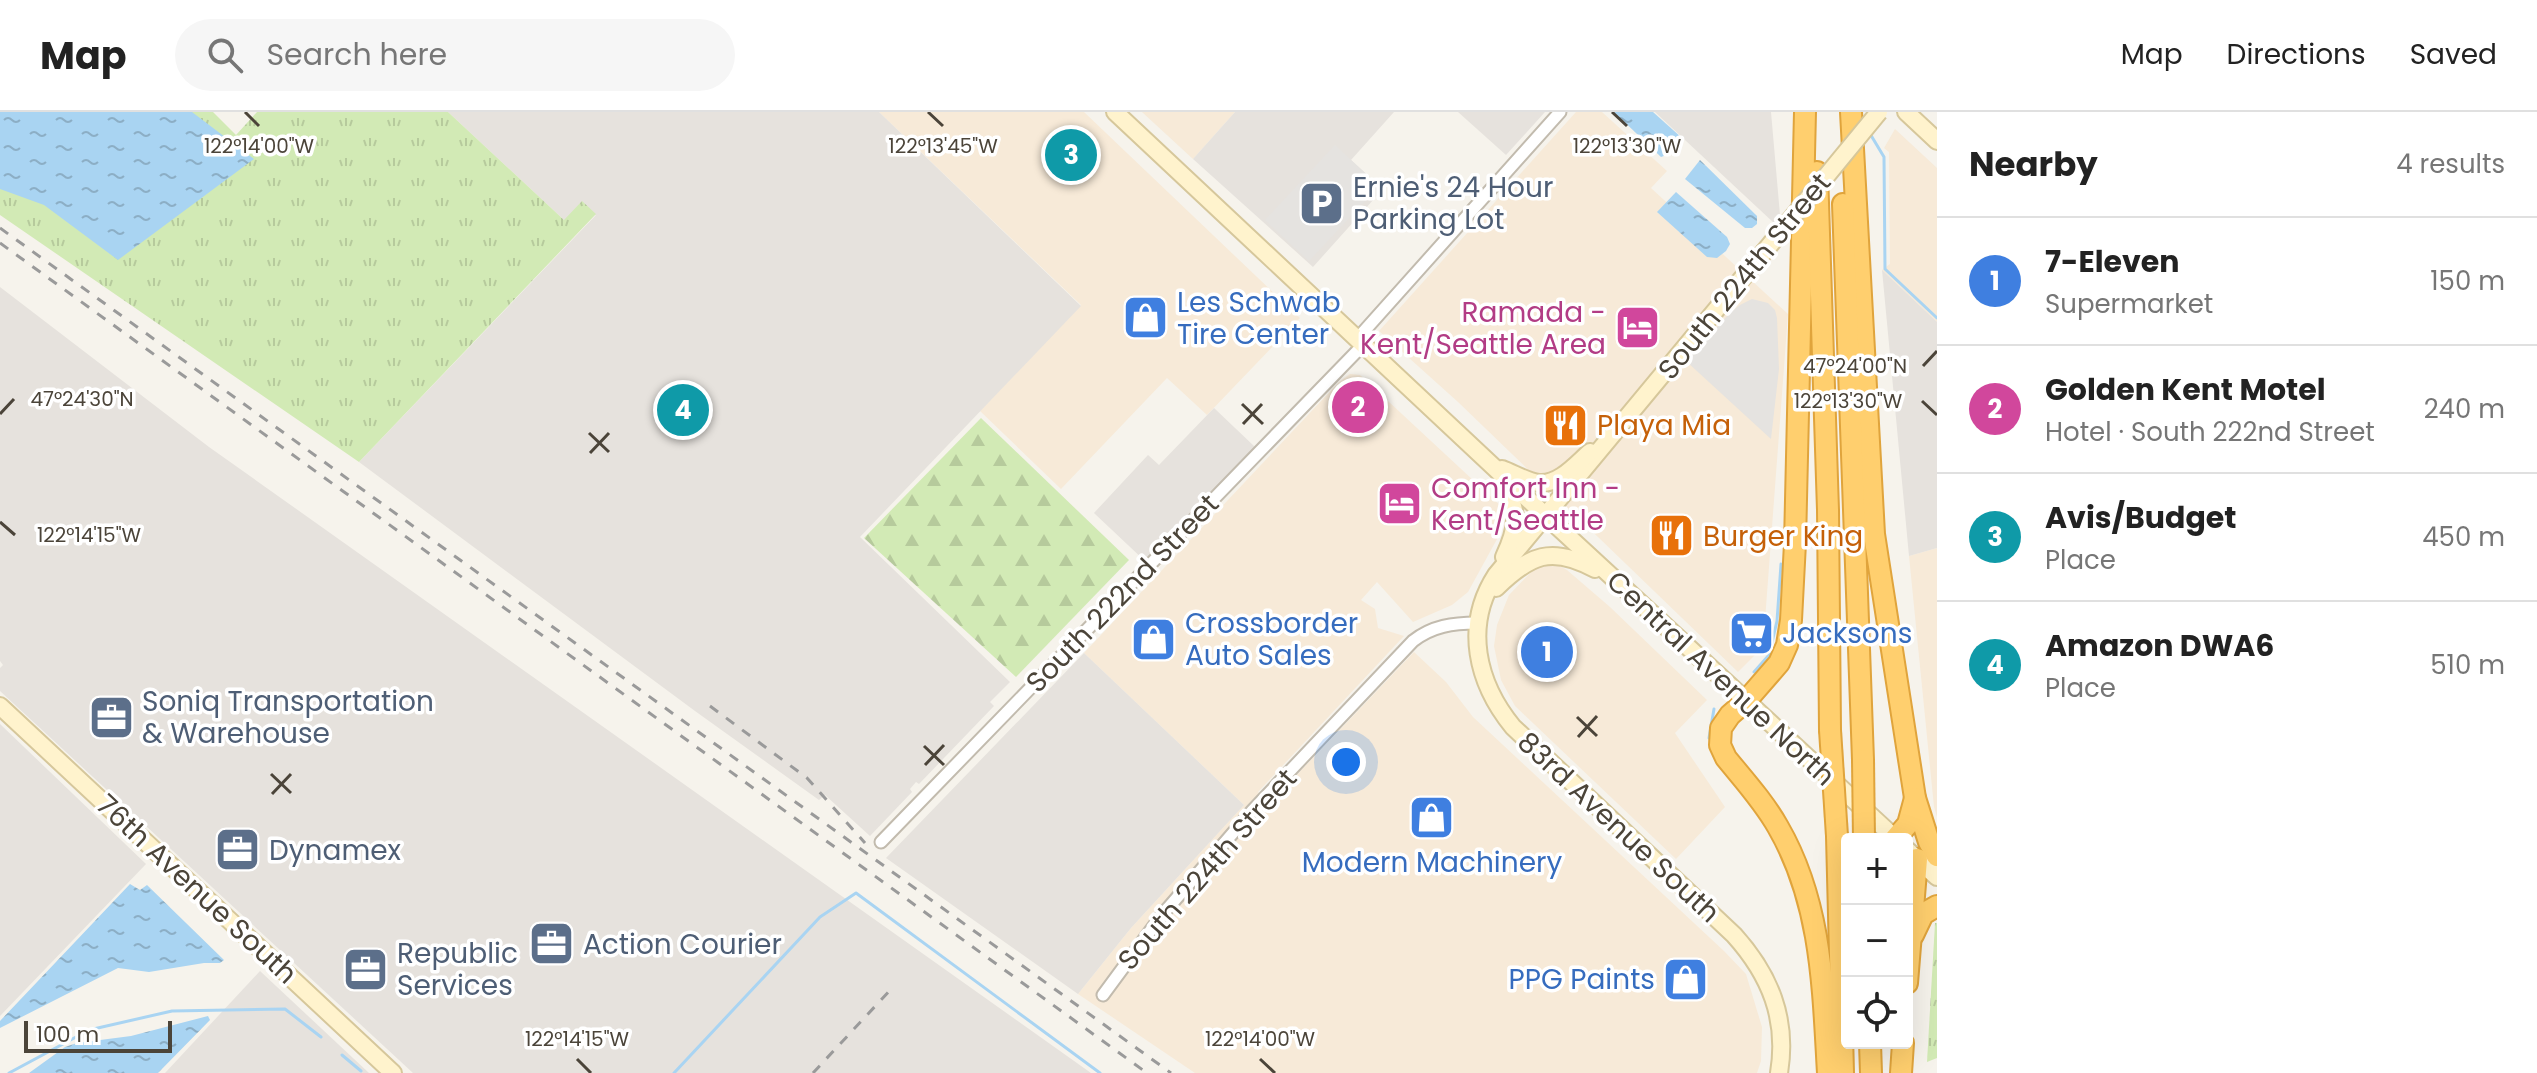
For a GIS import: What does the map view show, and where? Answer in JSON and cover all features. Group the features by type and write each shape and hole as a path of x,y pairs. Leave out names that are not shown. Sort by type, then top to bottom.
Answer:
{"highway":[{"path":"1805,112 1791,620 1787,645 1779,663 1730,715 1721,728 1720,745 1726,758 1778,827 1806,890 1820,959 1828,1073"},
{"path":"1812,112 1821,241 1830,730 1837,836 1843,1073"},
{"path":"1837,112 1850,384 1864,833"},
{"path":"1851,112 1874,534 1915,798 1929,842 1920,855 1913,917"},
{"path":"1900,833 1908,824 1915,798"},
{"path":"1913,936 1923,914 1937,906"},
{"path":"1870,1049 1871,1073"},
{"path":"1901,1073 1903,1049"}],"main road":[{"name":"Central Avenue North","path":"1115,112 1889,833"},
{"name":"South 224th Street","path":"1477,623 1484,598 1496,575 1879,112"},
{"path":"1906,112 1937,141"},
{"path":"1493,466 1539,483 1550,481 1560,477 1617,430"},
{"path":"1493,466 1515,507 1514,529 1496,575"},
{"path":"1484,598 1532,559 1550,555 1582,561 1614,579"},
{"name":"83rd Avenue South","path":"1477,623 1481,671 1505,717 1734,935 1766,977 1781,1023 1779,1073"},
{"name":"76th Avenue South","path":"0,706 393,1073"},
{"path":"1920,855 1937,877"}],"street":[{"name":"South 222nd Street","path":"881,842 1360,342 1560,112"},
{"name":"South 224th Street","path":"1103,995 1162,915 1252,811 1413,641 1444,625 1477,623"}],"shaded area":[{"path":"448,112 879,112 1081,306 860,537 1010,682 990,702 994,706 919,784 916,782 910,789 912,792 870,836 825,795 819,800 359,462 596,215 564,220"},
{"path":"879,112 1084,112 1300,318 1207,415 1167,378 1061,489 980,411 1081,305"},
{"path":"1142,112 1235,112 1193,159"},
{"path":"1235,112 1394,112 1351,160 1383,189 1313,267 1193,159"},
{"path":"1458,112 1545,112 1506,155"},
{"path":"1576,112 1602,112 1667,171 1651,188 1788,314 1763,647 1738,672 1458,402 1379,331"},
{"path":"1655,112 1771,112 1780,215 1774,223"},
{"path":"1895,129 1937,168 1937,322 1882,270 1890,264 1889,152 1884,148"},
{"name":"Ernie's 24 Hour Parking Lot","path":"1335,145 1379,186 1309,261 1265,220"},
{"path":"1882,270 1937,322 1937,548 1909,556"},
{"path":"0,287 209,447 1091,1073 413,1073 0,691 0,668 3,665 0,661"},
{"path":"1752,299 1768,303 1775,310 1777,318 1779,369 1771,439 1686,361 1730,313"},
{"path":"1350,374 1360,375 1502,507 1502,530 1468,592 1452,605 1413,622 1377,582 1361,600 1375,609 1378,628 1404,636 1258,792 1270,803 1414,652 1446,682 1473,717 1746,974 1762,1027 1761,1061 1757,1073 1195,1073 1078,994 1131,928 1244,805 1084,653 1339,382"},
{"path":"1214,408 1255,447 1146,562 1094,513 1148,455 1159,465"},
{"path":"1937,548 1937,817 1909,556"},
{"path":"1556,564 1610,607 1707,700 1675,733 1725,807 1676,859 1515,706 1501,680 1494,646 1497,625 1509,595 1535,568"},
{"path":"1084,653 1244,805 1131,928 1078,994 886,858"},
{"path":"0,724 146,864 0,1016"},
{"path":"260,971 369,1073 165,1073"}],"green space":[{"path":"0,112 213,112 236,135 257,112 448,112 564,220 582,201 596,214 359,462 0,215"},
{"path":"981,418 1129,560 1016,677 864,538"},
{"path":"1935,923 1937,1058 1927,1062"}],"water":[{"path":"0,112 192,112 254,159 118,260 44,205 0,189"},
{"path":"1614,112 1653,112 1682,138 1677,151 1661,157"},
{"path":"1700,160 1757,216 1757,224 1745,228 1685,179"},
{"path":"1676,192 1727,237 1730,244 1717,258 1707,257 1657,212"},
{"path":"130,884 140,890 147,885 224,960 149,972 118,968 0,1028 0,1021"},
{"path":"208,1016 210,1020 158,1073 29,1073 65,1047 77,1043 131,1036"}],"waterway":[{"path":"1869,132 1884,157 1885,269 1937,318"},
{"path":"1754,672 1769,655 1777,621 1781,564"},
{"path":"1709,738 1714,709"},
{"path":"674,1073 820,917 856,893 1100,1073"},
{"path":"9,1073 89,1030 172,1011 285,1009 321,1037"},
{"path":"342,1055 361,1071"}],"railway":[{"path":"0,228 1171,1073"},
{"path":"0,243 1147,1073"},
{"path":"710,706 807,778 865,843"},
{"path":"813,1073 894,986"}],"place":[{"name":"Avis/Budget","path":"1071,155"},
{"name":"Ernie's 24 Hour Parking Lot","path":"1322,203"},
{"name":"Les Schwab Tire Center","path":"1146,318"},
{"name":"Ramada - Kent/Seattle Area","path":"1637,328"},
{"name":"Golden Kent Motel","path":"1358,407"},
{"name":"Amazon DWA6","path":"683,410"},
{"name":"Playa Mia","path":"1566,425"},
{"name":"Comfort Inn - Kent/Seattle","path":"1400,504"},
{"name":"Burger King","path":"1672,536"},
{"name":"Jacksons","path":"1751,633"},
{"name":"Crossborder Auto Sales","path":"1154,639"},
{"name":"7-Eleven","path":"1547,652"},
{"name":"Soniq Transportation & Warehouse","path":"111,717"},
{"name":"Modern Machinery","path":"1432,817"},
{"name":"Dynamex","path":"238,850"},
{"name":"Action Courier","path":"552,944"},
{"name":"Republic Services","path":"366,969"},
{"name":"PPG Paints","path":"1686,979"}]}
